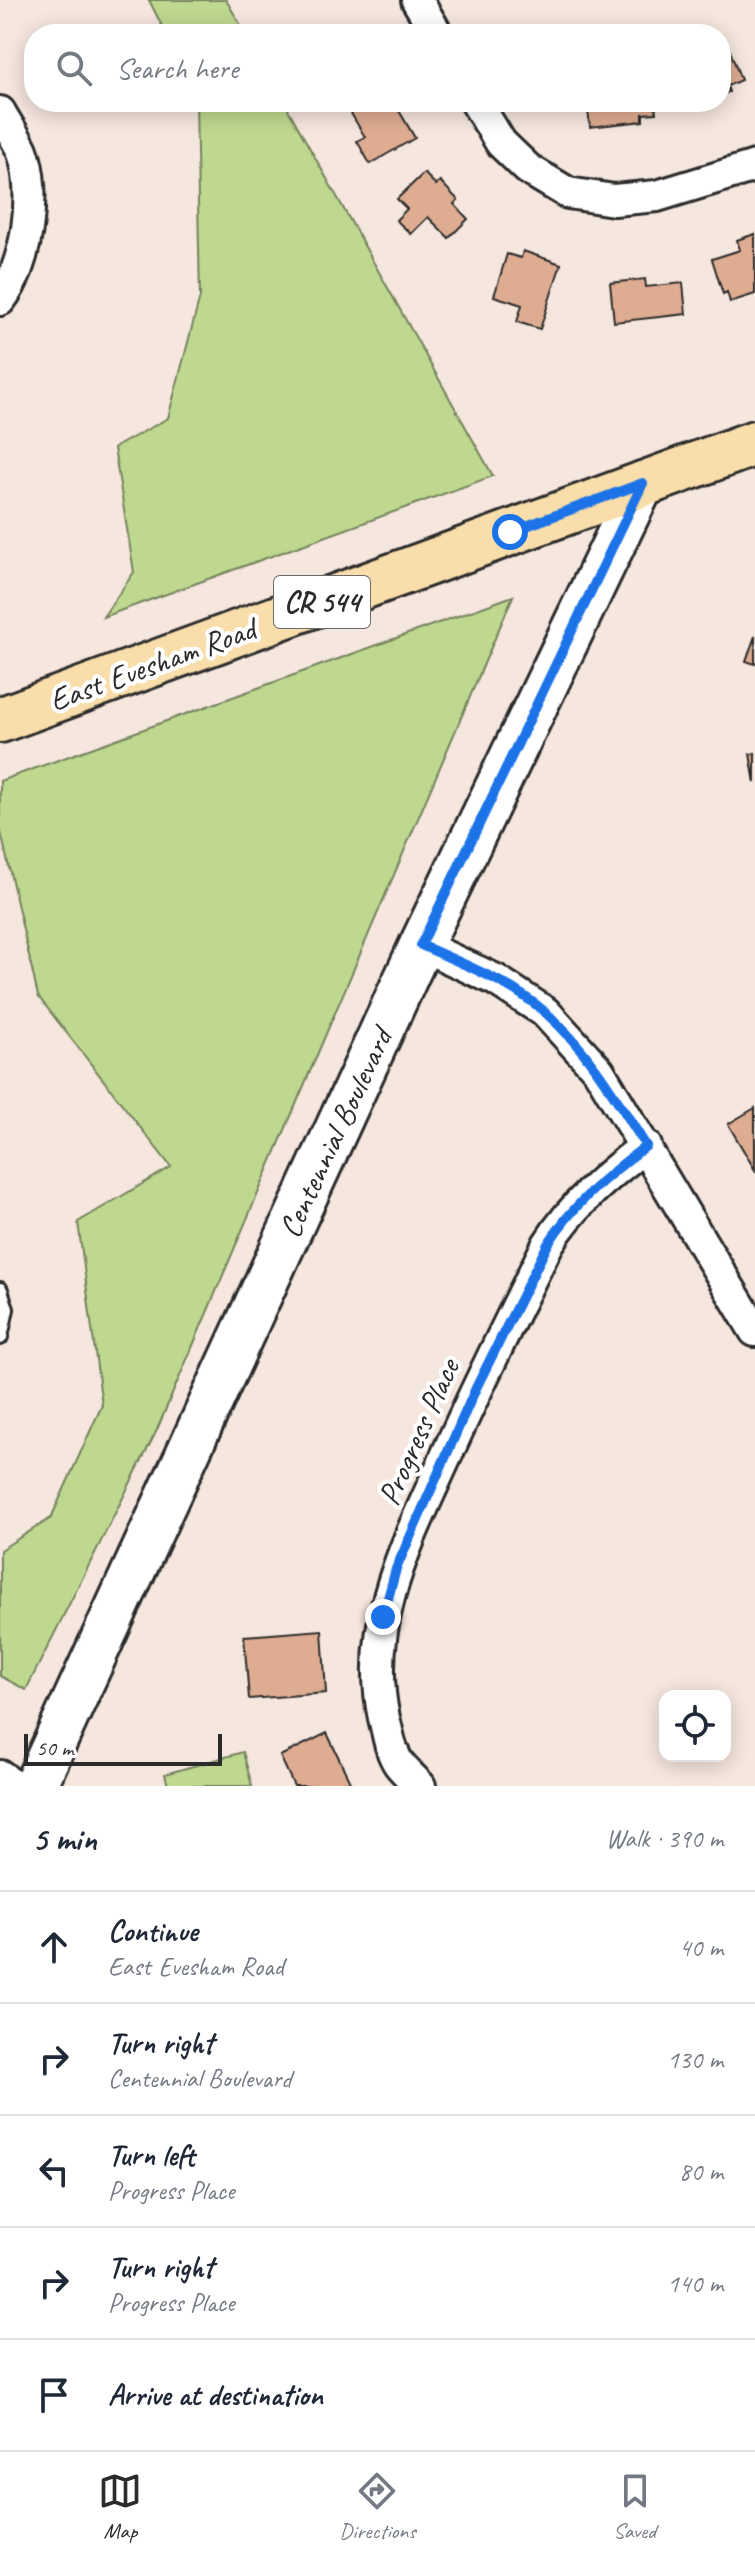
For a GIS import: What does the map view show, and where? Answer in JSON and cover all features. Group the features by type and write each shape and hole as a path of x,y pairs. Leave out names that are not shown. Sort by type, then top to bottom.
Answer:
{"main road":[{"name":"East Evesham Road","path":"0,720 755,443"},
{"name":"Centennial Boulevard","path":"35,1786 421,945 643,483"}],"street":[{"path":"417,0 431,24"},
{"path":"0,112 23,152 28,182 28,225 23,259 10,288 0,300"},
{"path":"482,112 501,143 528,169 568,193 614,200 657,196 755,166"},
{"path":"421,945 496,980 545,1012 599,1071 755,1331"},
{"name":"Progress Place","path":"420,1786 399,1764 382,1708 378,1667 383,1617 396,1569 476,1388 548,1244 558,1228 612,1171 646,1146"},
{"path":"0,1779 8,1786"}],"lane":[{"path":"0,1290 6,1309 0,1337"}],"green space":[{"path":"149,0 226,0 240,24 161,24"},
{"path":"196,112 290,112 493,476 103,617 134,572 114,448 168,418 200,297"},
{"path":"513,596 156,1432 26,1690 0,1676 0,1550 51,1518 102,1405 78,1222 171,1167 38,996 0,828 0,781"},
{"path":"243,1752 252,1786 168,1786 165,1774"}],"building":[{"path":"731,53 741,80 731,84"},
{"path":"350,112 400,112 415,138 370,164 357,141 365,137"},
{"path":"588,112 656,112 643,114 643,121 590,127"},
{"path":"424,173 436,185 440,181 458,200 454,204 468,219 449,238 428,217 411,234 396,220 407,209 397,199"},
{"path":"755,234 755,294 730,302 727,292 723,294 712,259 740,250 737,240"},
{"path":"523,251 561,264 540,329 517,322 522,305 494,296 507,254 521,258"},
{"path":"645,279 646,287 683,283 686,314 614,322 610,283"},
{"path":"755,636 755,664 746,661"},
{"path":"755,753 755,783 750,754"},
{"path":"755,1108 755,1170 728,1124"},
{"path":"322,1630 326,1693 249,1699 244,1636"},
{"path":"327,1733 352,1786 294,1786 280,1756"}],"route":[{"path":"383,1617 396,1569 476,1388 548,1244 558,1228 612,1171 646,1146 599,1071 545,1012 496,980 421,945 643,483 510,532"}]}
